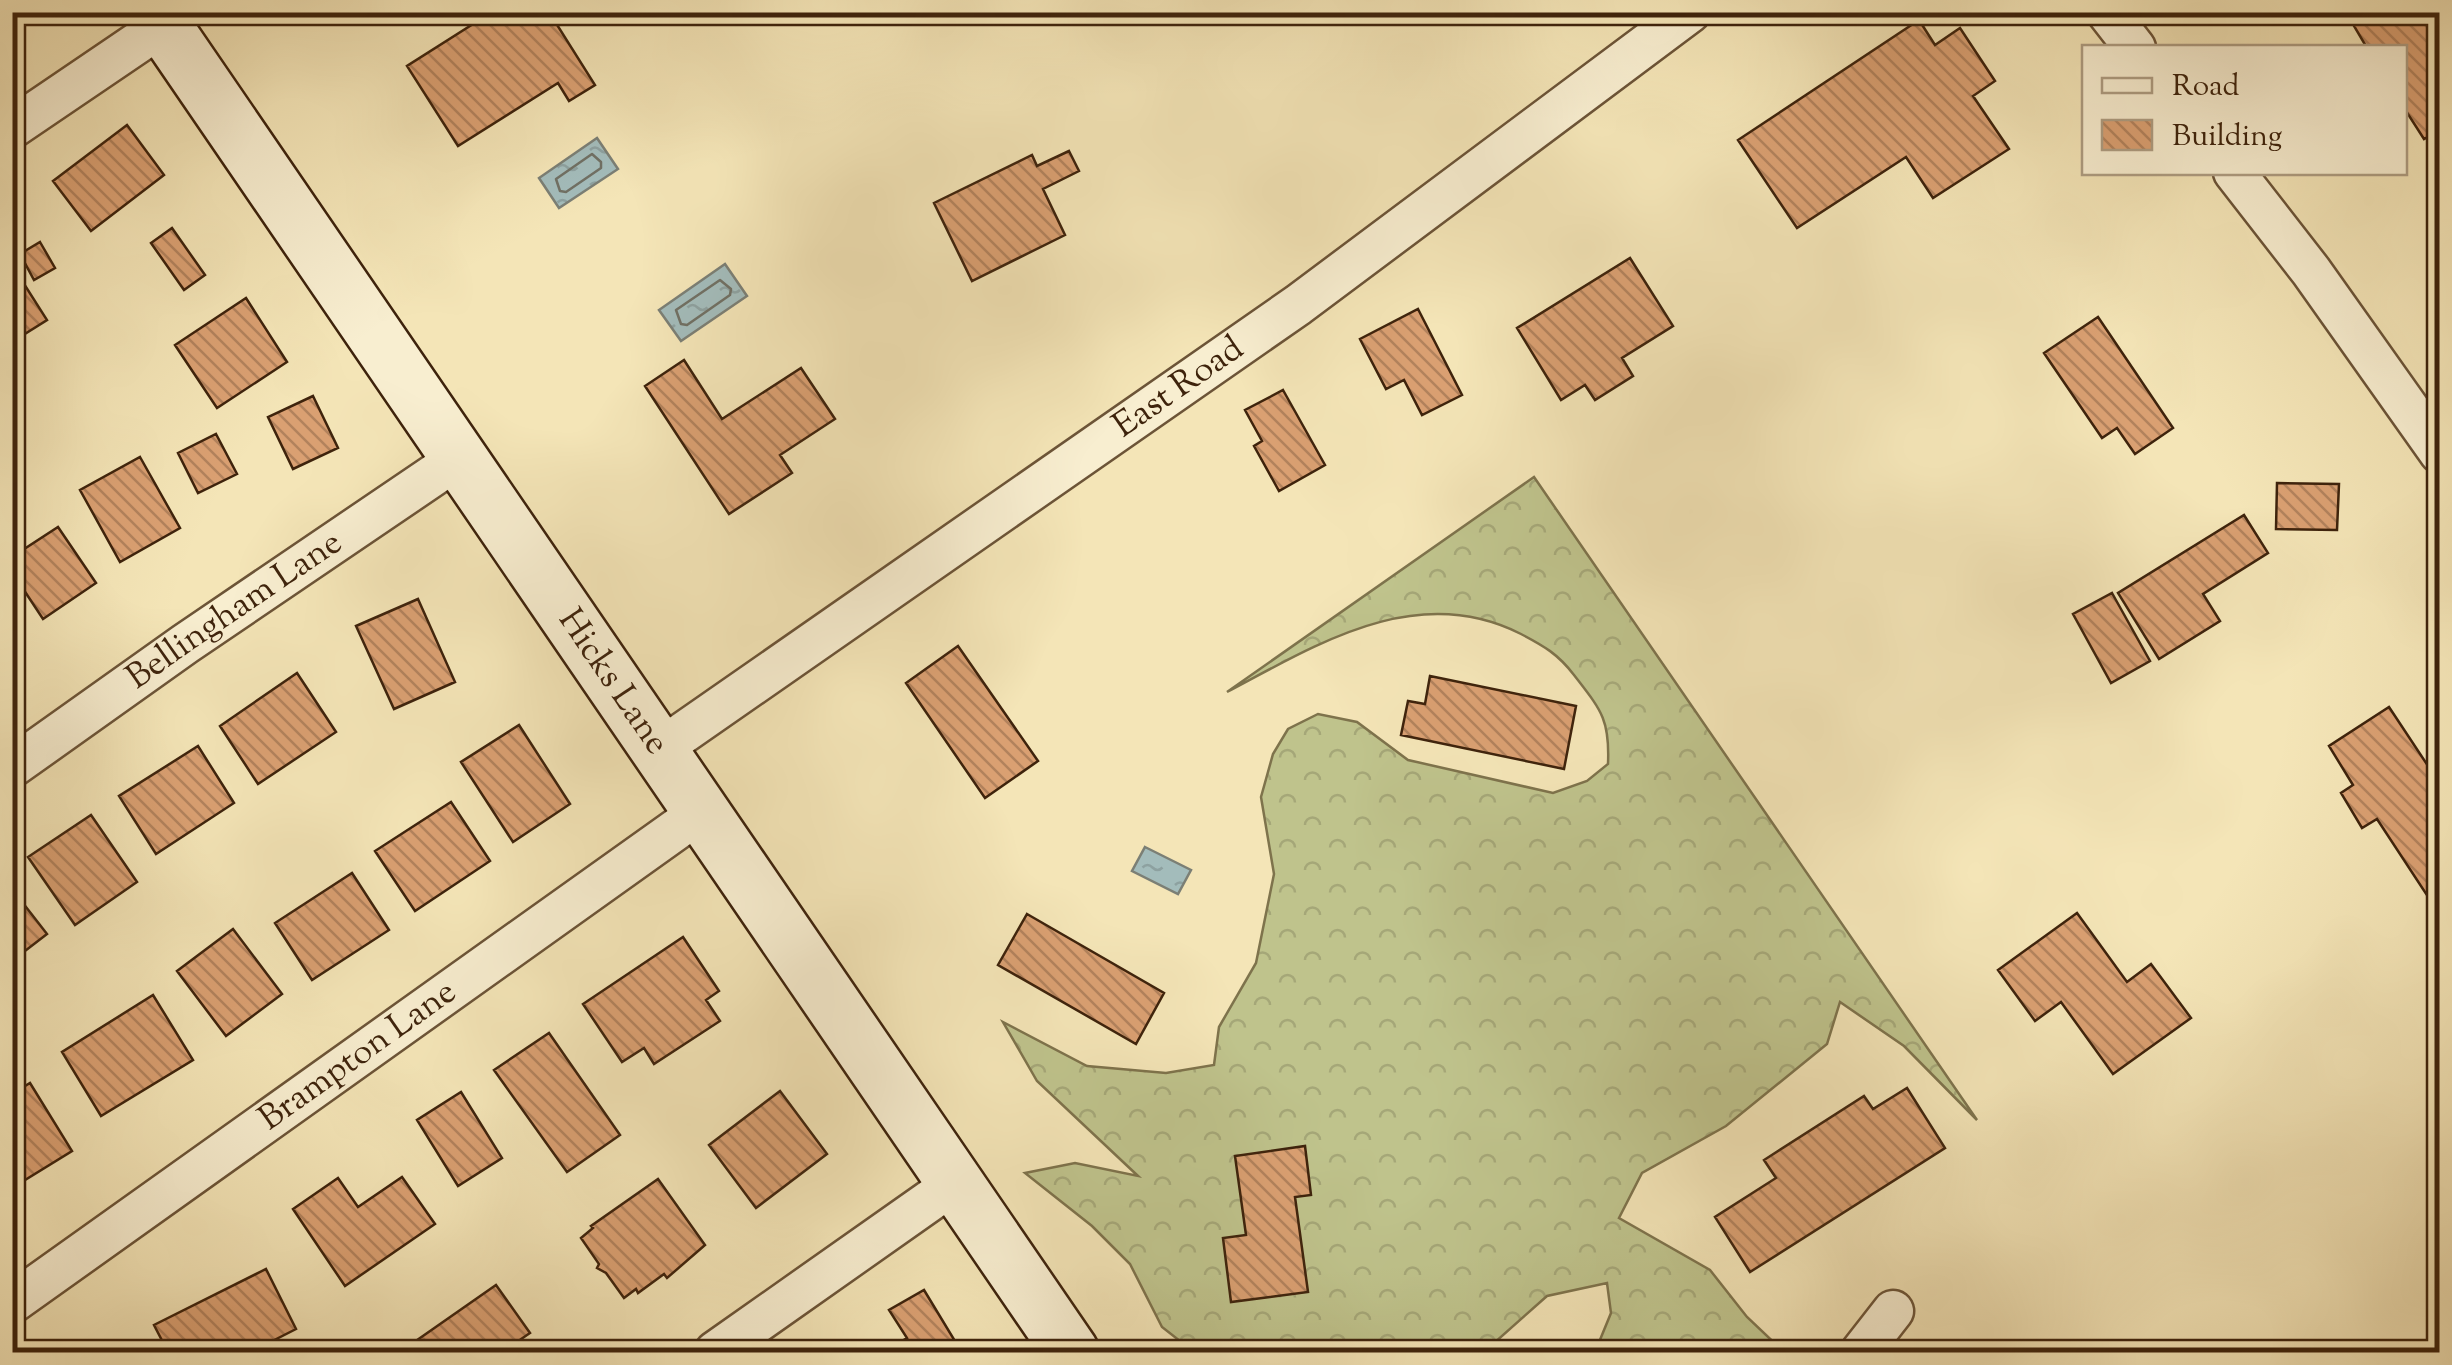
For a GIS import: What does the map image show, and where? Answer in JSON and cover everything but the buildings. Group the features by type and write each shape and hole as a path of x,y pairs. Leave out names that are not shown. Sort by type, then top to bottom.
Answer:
{"main road":[{"name":"Hicks Lane","path":"167,17 460,458 1071,1352"}],"street":[{"name":"East Road","path":"660,749 1298,305 1690,12"},
{"path":"2108,12 2133,45"},
{"path":"12,128 167,17"},
{"path":"2236,175 2311,271 2440,453"},
{"name":"Bellingham Lane","path":"12,766 460,458"},
{"name":"Brampton Lane","path":"12,1303 702,811"},
{"path":"715,1352 955,1183"},
{"path":"1861,1352 1893,1310"}],"green space":[{"path":"1534,477 1977,1120 1904,1046 1840,1002 1827,1044 1726,1126 1642,1173 1619,1218 1710,1270 1747,1317 1784,1352 1595,1352 1611,1313 1607,1283 1547,1296 1484,1352 1194,1352 1162,1327 1130,1264 1092,1226 1025,1173 1075,1163 1138,1176 1037,1081 1003,1022 1087,1066 1166,1073 1214,1065 1219,1027 1256,963 1274,874 1261,797 1273,754 1288,729 1318,714 1357,722 1408,760 1553,793 1587,781 1608,764 1602,716 1568,668 1537,643 1482,619 1444,614 1406,616 1369,625 1297,655 1227,692"}],"water":[{"path":"597,138 618,169 559,208 539,178"},
{"path":"725,264 747,296 681,341 659,310"},
{"path":"1145,847 1191,870 1178,894 1132,871"}]}
